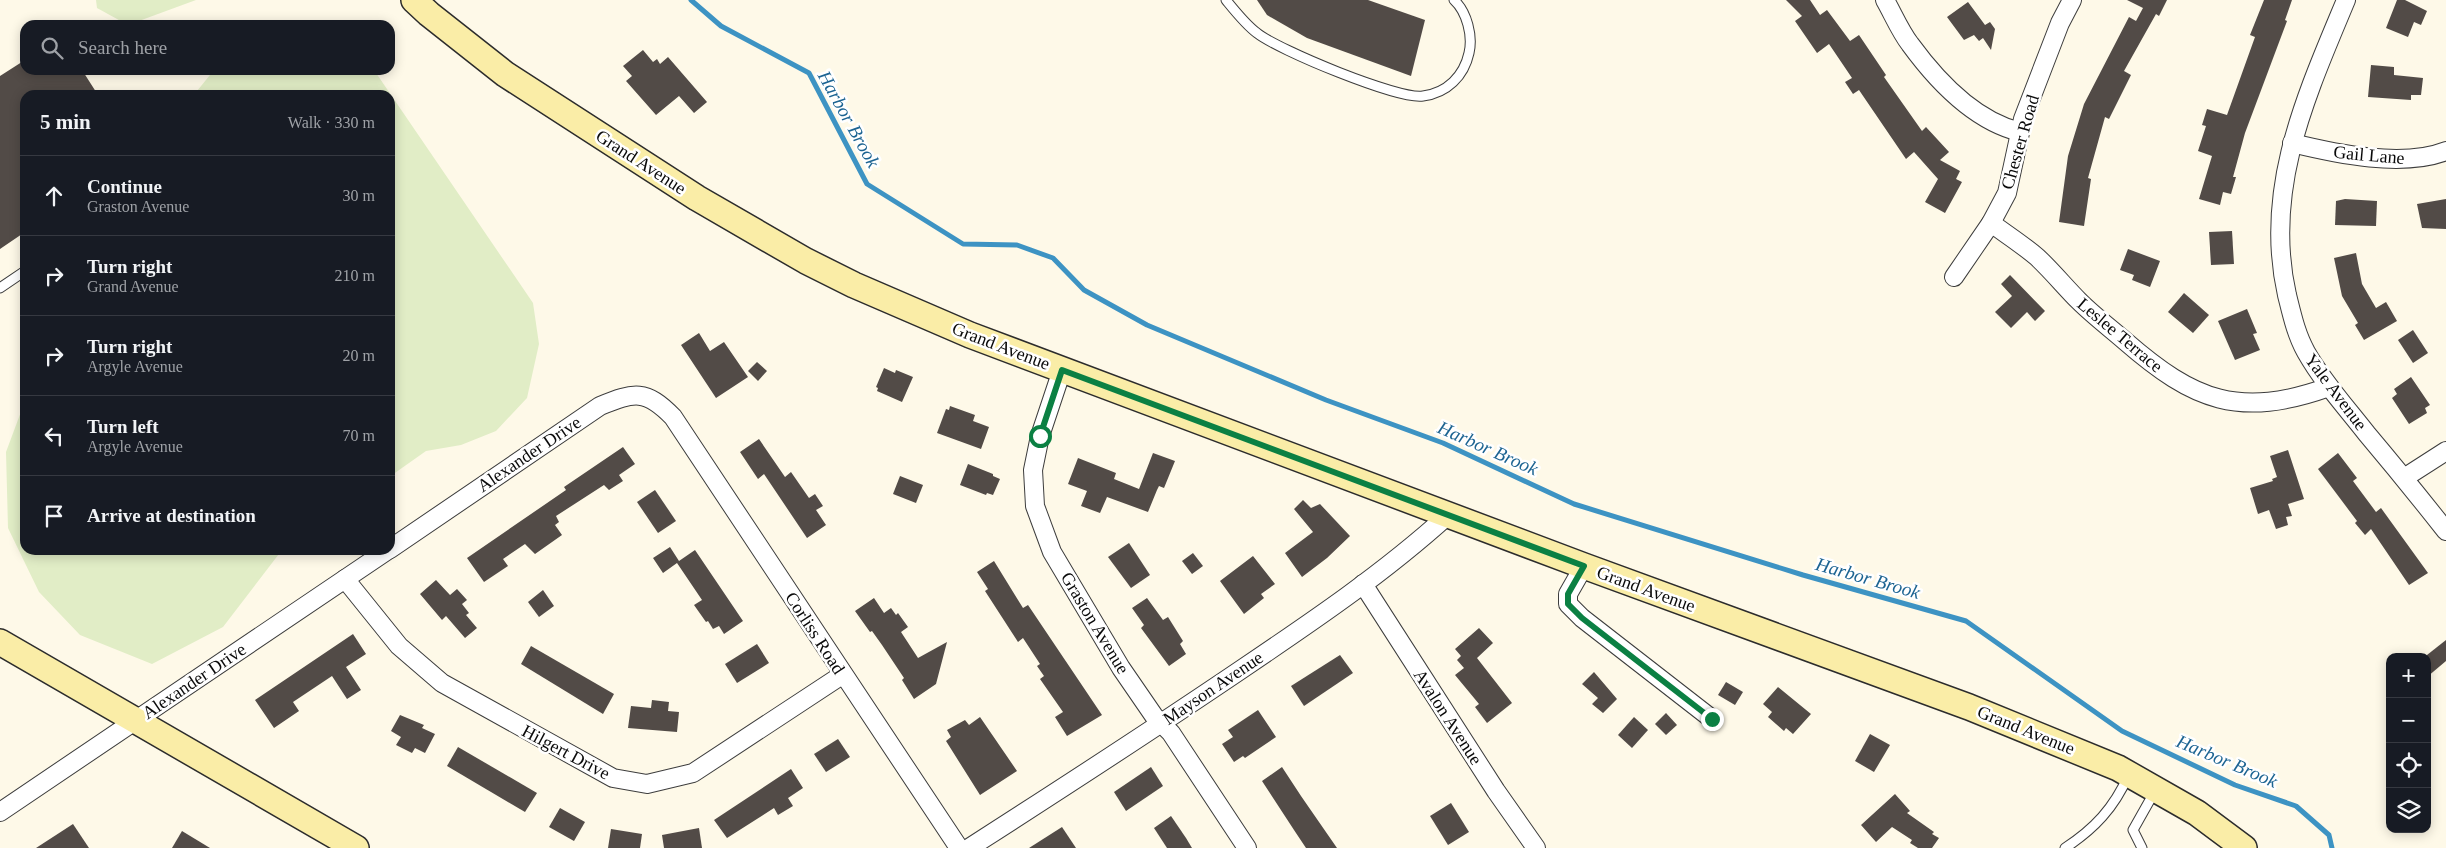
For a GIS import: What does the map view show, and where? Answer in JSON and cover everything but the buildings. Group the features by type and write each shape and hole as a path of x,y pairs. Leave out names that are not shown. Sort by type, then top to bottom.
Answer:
{"street":[{"name":"Grand Avenue","path":"414,0 505,74 697,198 790,251 881,297 970,335 1062,370 1584,566 1970,707 2129,774 2197,813 2244,848"},
{"path":"1885,0 1910,43 1937,76 1966,104 2002,128 2020,132"},
{"name":"Chester Road","path":"1954,277 1992,223 2006,193 2023,118 2046,58 2072,0"},
{"name":"Yale Avenue","path":"2346,0 2318,69 2292,143 2280,199 2281,266 2295,330 2306,352 2328,387 2446,531"},
{"name":"Gail Lane","path":"2292,143 2324,151 2406,160 2433,156 2446,151"},
{"name":"Leslee Terrace","path":"1992,223 2037,257 2080,302 2157,369 2200,394 2250,403 2279,402 2328,387"},
{"name":"Graston Avenue","path":"1062,370 1040,436 1033,470 1035,506 1052,552 1121,668 1171,733 1247,848"},
{"name":"Alexander Drive","path":"395,545 600,406 627,395 642,396 658,402 673,417"},
{"name":"Corliss Road","path":"673,417 842,675 959,848"},
{"path":"2404,478 2446,451"},
{"name":"Mayson Avenue","path":"970,848 1162,723 1320,616 1412,548 1448,515"},
{"name":"Alexander Drive","path":"0,812 380,555"},
{"path":"1584,566 1568,594 1568,604 1582,618 1712,719"},
{"name":"Hilgert Drive","path":"345,579 399,646 442,683 613,778 647,784 693,773 842,675"},
{"name":"Avalon Avenue","path":"1362,584 1496,791 1536,848"},
{"path":"0,642 356,848"}],"lane":[{"path":"1226,0 1257,34 1282,48 1386,89 1420,97 1437,93 1456,81 1466,65 1470,45 1467,22 1454,0"},
{"path":"0,288 20,274"},
{"path":"2065,848 2093,828 2105,815 2119,798 2129,774"},
{"path":"2142,848 2132,830 2157,789"}],"green space":[{"path":"96,0 196,0 142,20 119,20 97,8"},
{"path":"210,75 377,75 388,90 198,90"},
{"path":"395,101 533,303 539,344 527,398 496,431 461,445 426,451 395,473"},
{"path":"20,414 20,553 8,528 6,452"},
{"path":"21,555 278,555 223,627 152,664 80,635 39,592"}],"waterway":[{"name":"Harbor Brook","path":"691,0 721,26 809,73 867,184 963,244 1017,245 1053,258 1084,290 1147,325 1326,400 1443,443 1574,504 1803,575 1966,621 2122,731 2235,785 2296,806 2329,835 2332,848"}],"route":[{"path":"1040,436 1062,370 1584,566 1568,594 1568,604 1582,618 1712,719"}]}
